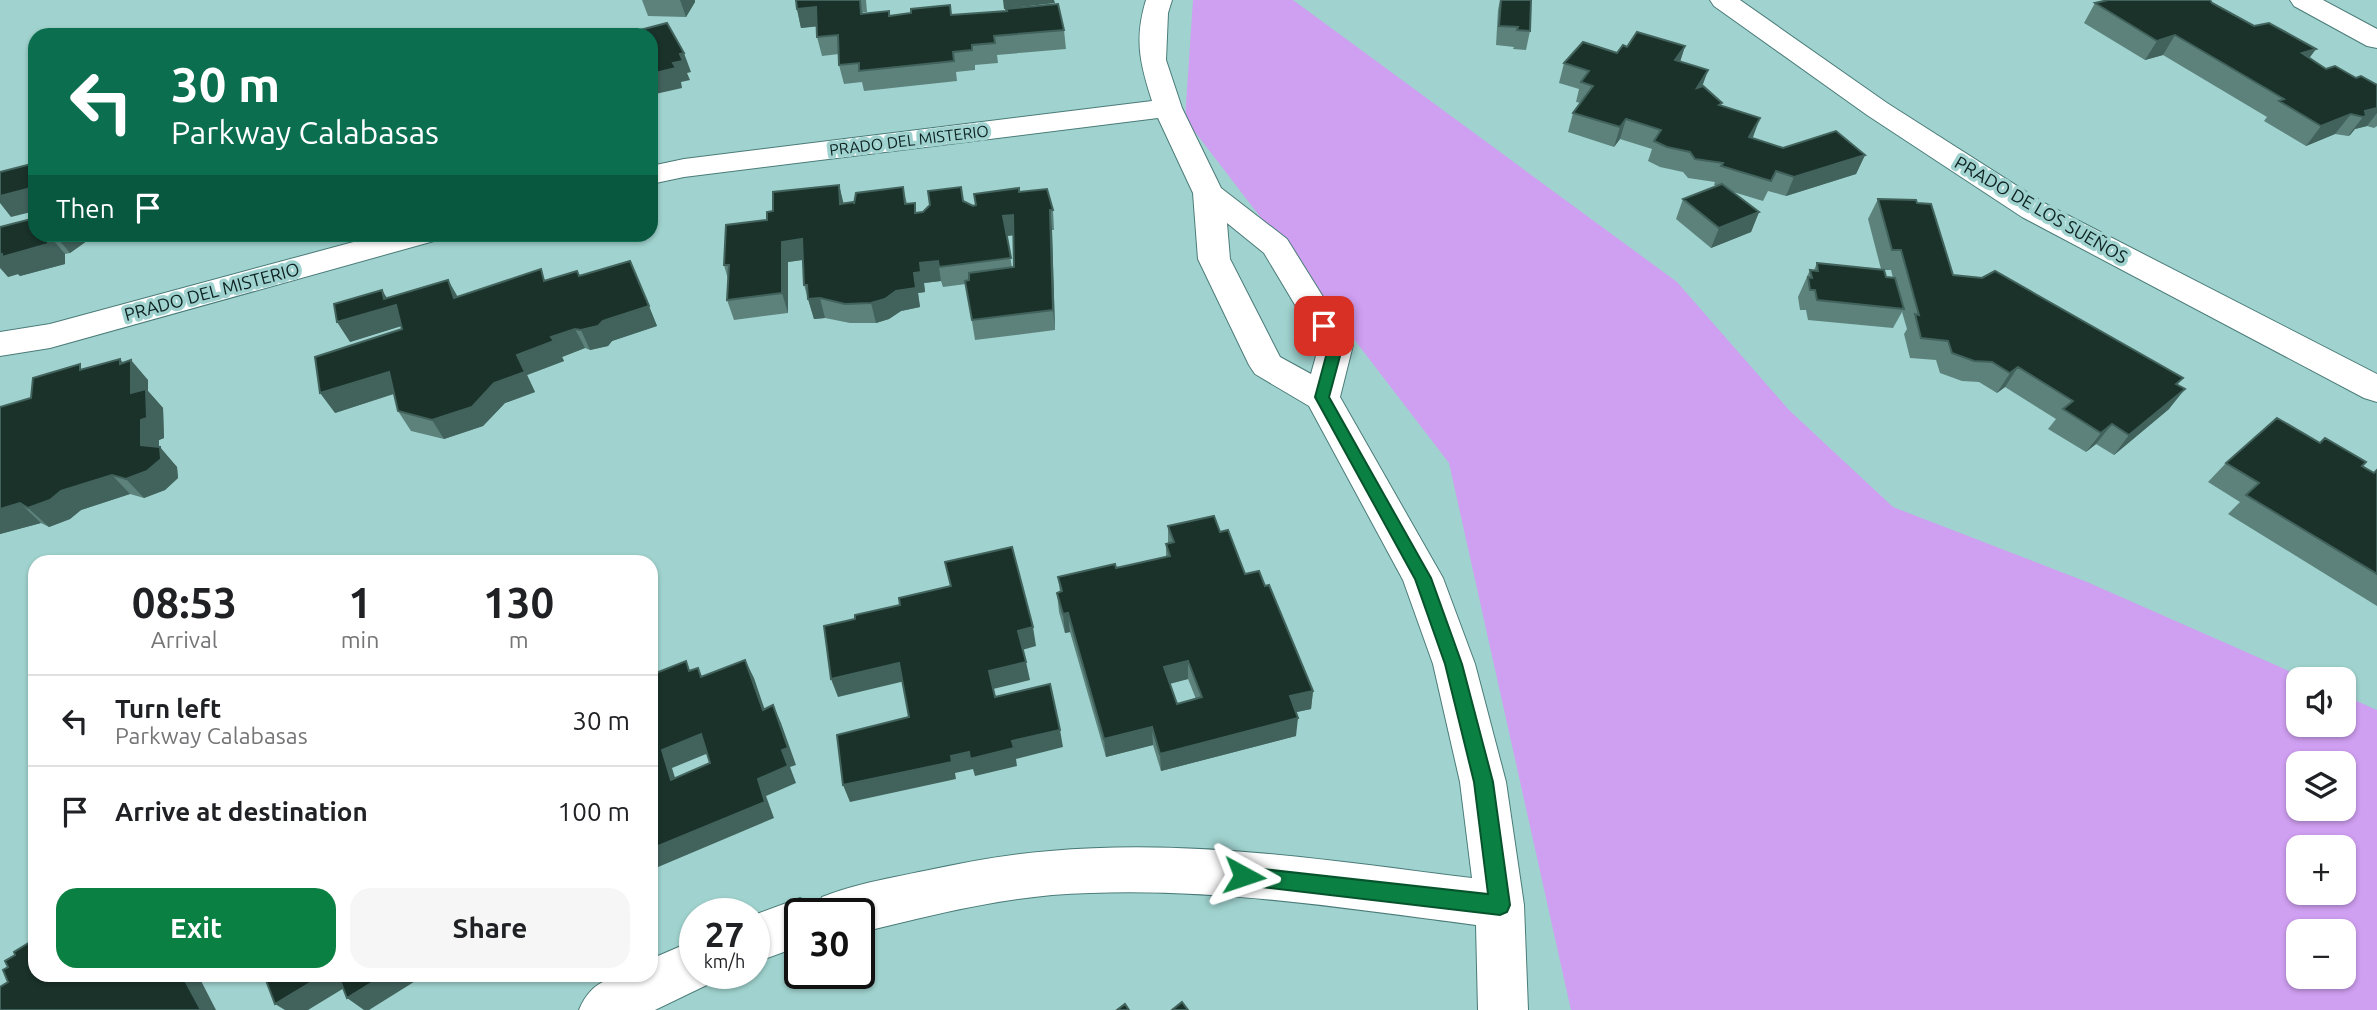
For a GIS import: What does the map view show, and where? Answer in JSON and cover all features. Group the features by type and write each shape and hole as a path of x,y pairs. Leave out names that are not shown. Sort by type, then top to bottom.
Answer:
{"street":[{"path":"1159,0 1155,13 1152,60 1168,108 1208,192 1214,259 1267,365 1322,397 1423,578 1454,664 1483,782 1500,905 1503,1010"},
{"name":"PRADO DE LOS SUEÑOS","path":"1723,0 1877,109 2032,210 2377,389"},
{"path":"2304,0 2377,40"},
{"name":"PRADO DEL MISTERIO","path":"658,174 684,168 1168,108"},
{"path":"1208,192 1276,246 1336,345 1322,397"},
{"name":"PRADO DEL MISTERIO","path":"0,344 50,337 394,242"},
{"path":"875,906 930,893 1051,873 1172,869 1500,905"},
{"path":"658,981 679,972"},
{"path":"604,1010 656,982"}],"shaded area":[{"path":"1193,0 1293,0 1677,282 1789,410 1893,507 2087,582 2286,670 2286,737 2356,737 2356,701 2377,710 2377,1010 1571,1010 1449,463 1185,119"}],"building":[{"path":"796,0 860,0 861,14 889,11 889,16 911,13 911,9 950,5 951,15 1058,4 1064,30 994,36 995,43 972,45 972,50 953,52 954,61 859,71 859,63 839,65 838,35 817,37 816,7 797,9"},
{"path":"1501,0 1531,0 1530,31 1499,26"},
{"path":"2108,0 2210,0 2254,26 2269,23 2316,49 2302,53 2326,69 2335,66 2356,78 2361,76 2377,85 2377,108 2365,111 2366,116 2363,117 2351,114 2321,126 2279,101 2284,99 2175,35 2157,41 2095,3"},
{"path":"667,23 684,53 680,54 683,61 673,63 676,68 658,72 658,28 648,28"},
{"path":"1637,32 1685,46 1675,60 1708,70 1697,88 1703,86 1722,103 1719,105 1760,118 1749,137 1783,148 1836,131 1865,155 1794,177 1776,171 1771,181 1721,166 1723,163 1695,159 1690,152 1654,141 1661,130 1626,119 1620,127 1573,113 1593,86 1581,82 1589,71 1564,63 1583,42 1617,53 1623,45 1627,47"},
{"path":"28,165 28,189 0,196 0,172"},
{"path":"1722,184 1759,212 1719,228 1683,199"},
{"path":"839,185 840,204 854,204 856,193 903,187 905,204 915,203 915,213 923,212 930,205 928,191 961,187 963,201 973,206 976,205 974,194 1019,188 1019,192 1047,189 1053,210 1050,210 1053,310 972,320 965,281 969,280 969,273 1014,267 1013,215 1003,216 1011,258 939,267 938,261 920,263 921,272 914,273 916,288 896,291 885,299 871,303 845,304 820,298 808,299 807,285 804,285 802,239 782,242 782,293 727,300 729,265 724,265 726,225 767,220 767,212 773,211 773,192"},
{"path":"1878,199 1916,200 1917,203 1931,204 1953,275 1982,278 1995,271 2183,378 2176,384 2185,389 2129,435 2112,424 2101,433 2063,409 2073,401 2018,367 2010,373 1992,362 1974,361 1952,353 1948,341 1921,338 1915,314 1919,315 1901,250 1892,250"},
{"path":"28,220 28,242 48,244 2,257 0,227"},
{"path":"630,261 649,306 603,321 598,326 575,329 551,337 554,341 517,355 525,372 494,383 472,407 432,420 398,411 389,372 320,393 315,357 402,329 396,305 337,322 334,304 382,290 384,299 448,280 454,298 541,269 544,281 577,271 579,276"},
{"path":"1817,263 1884,270 1886,277 1895,278 1904,309 1817,300 1815,290 1810,290 1808,277 1812,278 1810,270 1818,271"},
{"path":"120,359 120,364 131,360 131,393 146,389 147,418 141,420 141,445 160,447 161,459 147,471 126,479 112,475 61,491 50,500 28,508 20,503 0,509 0,407 31,398 33,378 80,364 80,370"},
{"path":"2277,418 2320,443 2325,438 2366,462 2362,466 2374,473 2377,470 2377,574 2246,495 2259,483 2226,463"},
{"path":"1214,516 1220,532 1228,530 1245,574 1259,571 1265,586 1269,585 1313,691 1290,696 1298,718 1160,754 1152,727 1104,739 1068,613 1063,614 1057,593 1062,591 1058,577 1115,564 1116,568 1170,556 1166,544 1174,542 1168,526","holes":["1188,661 1202,697 1177,704 1164,667"]},
{"path":"1012,547 1033,627 1018,631 1026,662 989,671 995,697 1050,684 1060,730 1012,741 1014,748 970,759 969,752 951,756 952,762 843,785 837,735 909,717 899,663 831,679 824,626 855,619 855,615 900,605 899,598 951,586 945,562"},
{"path":"745,660 763,710 773,705 788,748 782,750 788,766 758,779 765,802 658,846 658,672 686,661 689,671 698,668 701,677","holes":["701,734 710,763 671,780 662,750"]},
{"path":"28,943 28,982 186,982 201,1010 0,1010 0,987 8,982 3,970 8,967 5,961 15,955 14,952"},
{"path":"267,982 311,982 275,1004"},
{"path":"341,982 373,982 347,998"},
{"path":"1182,1002 1188,1010 1172,1010"},
{"path":"1125,1004 1129,1010 1117,1010"}],"route":[{"path":"1244,876 1500,905 1483,782 1454,664 1423,578 1322,397 1336,345 1324,326"}]}
